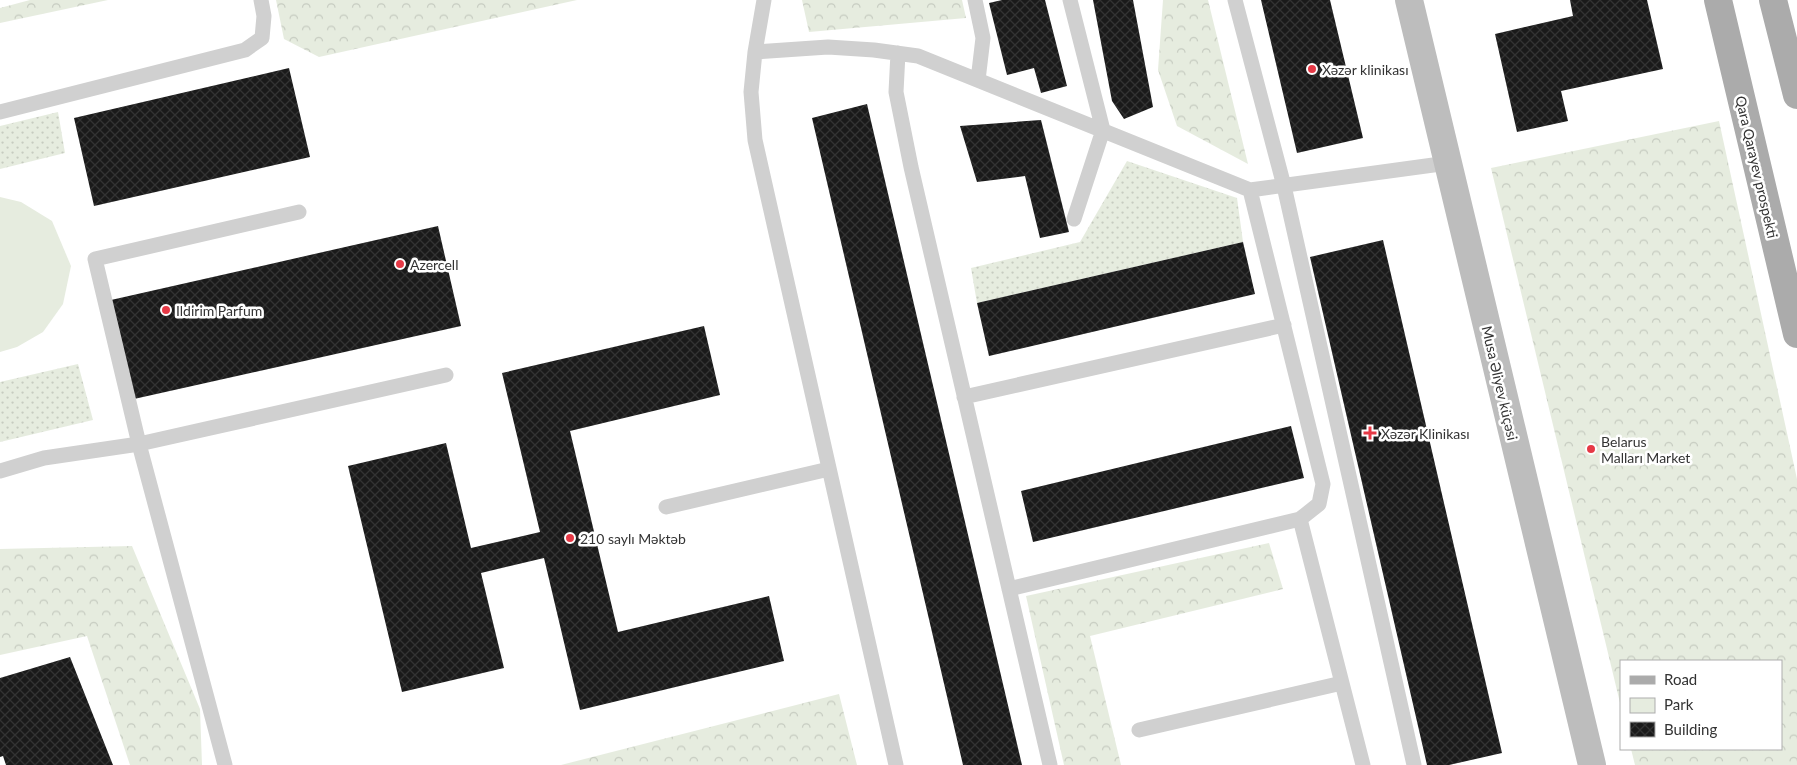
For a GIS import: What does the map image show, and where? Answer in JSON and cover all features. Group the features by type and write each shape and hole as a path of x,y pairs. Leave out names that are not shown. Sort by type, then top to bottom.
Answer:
{"main road":[{"name":"Qara Qarayev prospekti","path":"1718,0 1797,334"},
{"path":"1773,0 1797,95"}],"street":[{"name":"Musa Əliyev küçəsi","path":"1409,0 1592,765"}],"lane":[{"path":"0,112 245,50 262,38 264,16 261,0"},
{"path":"764,0 755,52 751,92 755,140 896,765"},
{"path":"975,0 983,38 978,80"},
{"path":"1070,0 1103,130 1074,219"},
{"path":"1235,0 1284,186 1414,765"},
{"path":"755,52 828,47 918,56 1250,190 1448,163"},
{"path":"898,53 896,92 913,176 1050,765"},
{"path":"1009,589 1300,520 1319,504 1324,484 1250,190"},
{"path":"225,765 139,444 95,259 299,212"},
{"path":"964,397 1284,325"},
{"path":"0,471 44,458 139,444 446,375"},
{"path":"666,507 829,469"},
{"path":"1300,520 1363,765"},
{"path":"1139,730 1342,684"}],"green space":[{"path":"30,0 108,0 0,23 0,8"},
{"path":"276,0 577,0 319,57 284,39"},
{"path":"802,0 962,0 966,18 809,32"},
{"path":"1163,0 1208,0 1248,164 1177,126 1158,70"},
{"path":"58,112 65,153 0,169 0,126"},
{"path":"1719,121 1797,479 1797,765 1635,765 1631,750 1782,750 1782,660 1620,660 1620,703 1491,168"},
{"path":"1127,161 1237,198 1243,242 977,303 971,268 1080,242"},
{"path":"0,197 21,202 52,221 71,266 63,304 43,332 17,347 0,352"},
{"path":"78,364 93,420 0,442 0,382"},
{"path":"1269,543 1283,589 1090,636 1121,765 1064,765 1026,596"},
{"path":"132,546 200,709 202,765 130,765 87,636 0,655 0,549"},
{"path":"839,694 857,765 561,765"}],"building":[{"path":"1002,0 1045,0 1067,86 1041,93 1034,68 1007,75 989,3"},
{"path":"1093,0 1133,0 1153,107 1124,119 1112,101"},
{"name":"Xəzər klinikası","path":"1261,0 1330,0 1363,138 1297,153"},
{"path":"1570,0 1647,0 1663,69 1561,91 1568,121 1517,132 1495,34 1573,16"},
{"path":"289,68 310,157 94,206 74,118"},
{"path":"867,104 1022,765 963,765 812,118"},
{"path":"1041,120 1069,232 1040,238 1025,176 977,182 960,126"},
{"path":"438,226 461,326 134,399 111,300"},
{"path":"1383,240 1502,753 1449,765 1427,765 1310,257"},
{"path":"1243,242 1255,294 989,356 977,303"},
{"path":"704,326 720,395 570,431 618,632 769,596 784,661 580,710 544,558 481,573 504,668 402,692 348,466 446,443 471,548 540,532 502,373"},
{"path":"1291,426 1304,478 1033,542 1021,491"},
{"path":"70,657 113,765 6,765 3,756 0,757 0,678"}],"place":[{"name":"Xəzər klinikası","path":"1312,69"},
{"name":"Azercell","path":"400,264"},
{"name":"Ildirim Parfum","path":"166,310"},
{"name":"Xəzər Klinikası","path":"1370,433"},
{"name":"Belarus Malları Market","path":"1591,449"},
{"name":"210 saylı Məktəb","path":"570,538"}]}
